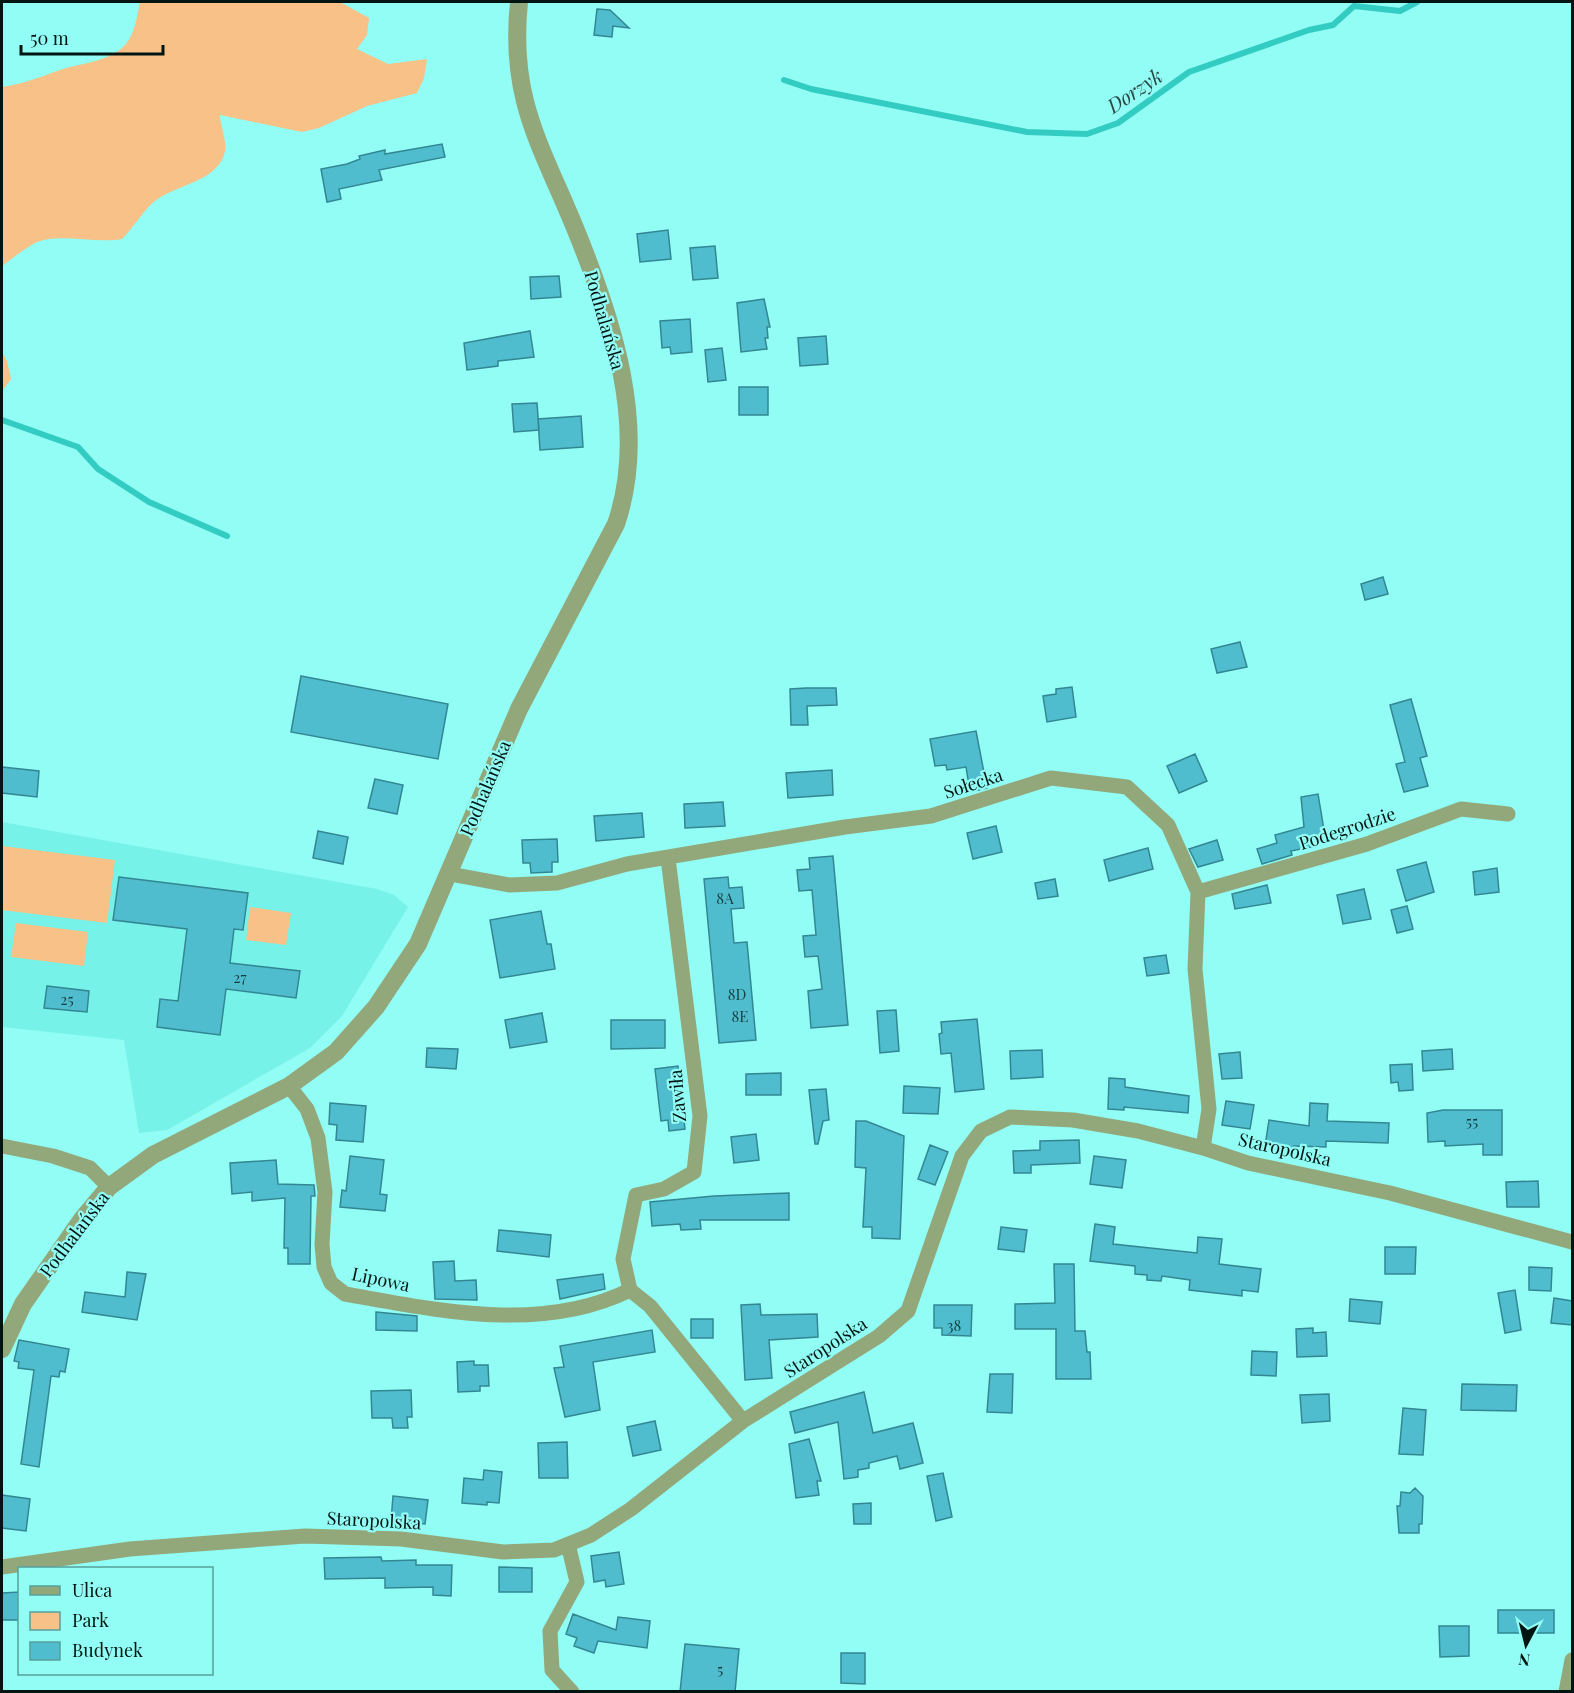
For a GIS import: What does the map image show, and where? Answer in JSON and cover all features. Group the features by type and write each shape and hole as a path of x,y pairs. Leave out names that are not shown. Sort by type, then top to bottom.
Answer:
{"street":[{"name":"Podhalańska","path":"2,1349 23,1304 83,1218 109,1187 153,1155 289,1086 336,1052 376,1007 418,944 450,874 512,723 616,524 624,502 630,457 623,383 598,290 576,230 525,109 518,72 519,2"},
{"name":"Sołecka","path":"450,874 509,885 557,883 627,864 845,827 931,816 1051,778 1127,787 1168,825 1198,891 1195,969 1209,1109 1203,1148"},
{"name":"Podegrodzie","path":"1198,891 1261,876 1367,844 1461,809 1508,814"},
{"name":"Zawiła","path":"630,1290 623,1259 636,1195 664,1189 694,1172 700,1116 668,858"},
{"name":"Lipowa","path":"289,1086 307,1109 318,1138 325,1192 322,1244 324,1267 331,1283 345,1294 452,1312 498,1314 557,1313 630,1290"},
{"name":"Staropolska","path":"2,1567 130,1548 305,1536 401,1539 503,1552 554,1550 591,1535 631,1509 743,1421 879,1336 908,1311 962,1156 981,1131 1010,1117 1073,1120 1138,1131 1203,1148 1248,1163 1390,1193 1572,1242"},
{"path":"2,1146 53,1156 90,1168 109,1187"},
{"path":"630,1290 650,1306 743,1421"},
{"path":"568,1544 577,1582 550,1631 552,1670 572,1692"},
{"path":"1566,1692 1572,1660"}],"shaded area":[{"path":"2,822 377,889 394,895 408,907 342,1016 310,1048 167,1130 139,1133 124,1040 2,1027"}],"green space":[{"path":"140,2 340,2 369,18 367,35 357,49 388,64 427,59 424,78 417,93 367,106 319,128 302,132 220,115 225,151 215,169 198,180 159,198 122,239 46,239 33,244 2,266 2,87 94,61 118,51 131,36"},
{"path":"2,352 7,361 11,379 2,391"},
{"path":"2,846 115,860 107,923 2,910"},
{"path":"250,907 291,913 286,945 246,940"},
{"path":"16,923 88,932 84,966 11,957"}],"building":[{"path":"597,9 610,10 629,28 613,26 612,37 594,35"},
{"path":"442,144 445,157 379,170 382,180 339,189 341,199 327,202 321,169 347,164 360,159 359,156 385,150 385,154"},
{"path":"668,230 671,259 640,262 637,234"},
{"path":"715,246 718,278 693,280 690,248"},
{"path":"559,276 561,297 531,299 530,277"},
{"path":"764,299 770,327 767,327 768,338 765,338 767,349 741,352 737,303"},
{"path":"690,319 692,352 671,354 670,347 662,348 660,321"},
{"path":"530,331 534,357 498,361 498,366 467,370 464,343"},
{"path":"826,336 828,364 800,366 798,338"},
{"path":"722,348 726,380 708,382 705,350"},
{"path":"739,387 768,387 768,415 739,415"},
{"path":"537,403 539,430 514,432 512,404"},
{"path":"581,416 583,447 540,450 538,419"},
{"path":"1383,577 1388,594 1365,600 1361,584"},
{"path":"1240,642 1247,667 1217,673 1211,649"},
{"path":"301,676 448,704 438,759 291,732"},
{"path":"1072,687 1076,717 1047,722 1043,696 1056,694 1056,689"},
{"path":"836,688 837,705 807,706 808,725 791,725 790,689"},
{"path":"1411,699 1427,756 1420,758 1428,786 1404,792 1396,764 1405,762 1390,705"},
{"path":"976,731 987,788 970,792 966,767 947,770 946,765 935,766 930,739"},
{"path":"1195,754 1207,781 1179,793 1167,766"},
{"path":"2,767 39,771 37,797 2,793"},
{"path":"832,770 833,795 788,798 786,773"},
{"path":"375,779 403,785 397,814 368,808"},
{"path":"1318,794 1325,836 1309,839 1311,847 1291,851 1292,855 1262,864 1257,849 1277,843 1275,835 1304,827 1301,797"},
{"path":"723,802 725,826 685,828 684,804"},
{"path":"642,813 644,837 596,841 594,816"},
{"path":"996,826 1002,852 973,859 967,833"},
{"path":"318,831 348,837 343,864 313,858"},
{"path":"557,839 558,862 552,862 552,872 531,873 530,863 523,863 522,840"},
{"path":"1217,840 1223,860 1198,867 1189,849"},
{"path":"1148,848 1153,869 1109,881 1104,860"},
{"path":"833,856 848,1025 811,1028 808,991 822,989 818,956 805,957 803,936 816,935 812,890 799,891 797,870 810,869 809,858"},
{"path":"1426,862 1434,892 1406,901 1397,870"},
{"path":"1497,868 1499,892 1475,895 1473,872"},
{"path":"119,877 248,893 243,930 234,929 230,963 300,971 296,998 226,989 220,1035 157,1027 160,999 178,1001 187,929 113,920"},
{"path":"728,877 729,888 742,887 744,908 731,909 734,943 747,942 756,1040 719,1043 704,879"},
{"path":"1055,879 1058,896 1038,899 1035,883"},
{"path":"1267,885 1271,903 1235,909 1232,894"},
{"path":"1364,889 1371,919 1343,924 1337,895"},
{"path":"1407,906 1413,929 1397,933 1391,910"},
{"path":"541,911 547,944 551,944 555,969 500,978 490,920"},
{"path":"1166,955 1169,973 1147,976 1144,958"},
{"path":"47,986 89,991 87,1012 44,1008"},
{"path":"896,1010 899,1051 880,1053 877,1011"},
{"path":"542,1013 547,1042 510,1048 505,1020"},
{"path":"977,1019 984,1089 955,1092 951,1053 941,1054 939,1034 942,1033 941,1022"},
{"path":"611,1020 665,1020 665,1048 611,1049"},
{"path":"427,1048 458,1049 456,1069 426,1067"},
{"path":"1452,1049 1453,1069 1423,1071 1422,1051"},
{"path":"1042,1050 1043,1077 1011,1079 1010,1051"},
{"path":"1240,1052 1242,1078 1222,1079 1219,1054"},
{"path":"1412,1064 1413,1090 1399,1091 1398,1082 1391,1083 1390,1065"},
{"path":"678,1066 685,1129 669,1131 668,1120 661,1121 655,1069"},
{"path":"781,1073 781,1095 746,1095 746,1074"},
{"path":"1109,1078 1125,1079 1125,1087 1189,1096 1188,1113 1124,1107 1124,1110 1108,1109"},
{"path":"904,1086 940,1088 938,1114 903,1113"},
{"path":"826,1089 829,1120 823,1121 818,1144 815,1144 809,1090"},
{"path":"1226,1101 1254,1105 1250,1129 1222,1125"},
{"path":"330,1103 366,1106 363,1142 336,1140 337,1125 329,1124"},
{"path":"1310,1103 1328,1104 1327,1121 1389,1123 1388,1143 1326,1141 1326,1147 1294,1146 1294,1150 1265,1146 1269,1120 1309,1126"},
{"path":"1443,1110 1502,1110 1502,1155 1483,1155 1483,1144 1445,1146 1445,1141 1428,1142 1427,1113"},
{"path":"856,1121 866,1121 904,1136 900,1239 872,1238 872,1227 863,1227 866,1168 855,1167"},
{"path":"756,1134 759,1160 734,1163 731,1137"},
{"path":"1079,1140 1080,1163 1031,1165 1031,1173 1014,1173 1013,1151 1040,1150 1040,1141"},
{"path":"930,1145 948,1152 935,1185 918,1179"},
{"path":"350,1156 384,1160 380,1194 387,1195 385,1211 340,1207 342,1190 346,1191"},
{"path":"1094,1156 1126,1160 1122,1188 1090,1184"},
{"path":"276,1160 278,1184 314,1185 315,1196 311,1196 310,1264 288,1264 288,1248 284,1248 285,1198 252,1201 252,1192 232,1194 230,1163"},
{"path":"1538,1181 1539,1207 1507,1207 1506,1182"},
{"path":"789,1193 789,1220 700,1220 701,1229 681,1230 680,1224 652,1226 650,1202 714,1196"},
{"path":"1095,1224 1115,1227 1113,1244 1197,1253 1198,1237 1222,1239 1219,1264 1261,1269 1258,1292 1242,1290 1242,1296 1189,1290 1190,1280 1162,1276 1161,1281 1147,1280 1147,1275 1135,1274 1135,1266 1090,1261"},
{"path":"1001,1227 1027,1230 1024,1252 998,1249"},
{"path":"499,1230 551,1235 549,1257 497,1251"},
{"path":"1385,1247 1416,1247 1415,1274 1385,1274"},
{"path":"454,1261 455,1281 476,1280 477,1300 435,1299 433,1262"},
{"path":"1054,1264 1074,1264 1075,1331 1085,1331 1087,1352 1090,1352 1091,1379 1056,1379 1056,1329 1015,1329 1015,1304 1055,1303"},
{"path":"1529,1267 1552,1268 1551,1291 1529,1290"},
{"path":"127,1272 146,1274 137,1320 82,1312 85,1292 125,1297"},
{"path":"603,1274 605,1289 560,1299 557,1280"},
{"path":"1515,1290 1521,1330 1505,1333 1498,1293"},
{"path":"1554,1298 1572,1301 1572,1325 1551,1323"},
{"path":"1350,1299 1382,1302 1380,1324 1349,1321"},
{"path":"760,1304 761,1315 817,1314 818,1337 769,1340 772,1378 745,1380 741,1305"},
{"path":"934,1305 972,1305 971,1336 942,1335 942,1328 934,1328"},
{"path":"376,1312 417,1316 417,1331 376,1330"},
{"path":"691,1319 713,1319 713,1338 691,1338"},
{"path":"1313,1328 1313,1333 1326,1332 1327,1356 1297,1357 1296,1329"},
{"path":"652,1330 655,1352 593,1362 600,1410 565,1417 554,1368 564,1367 560,1346"},
{"path":"19,1340 69,1349 65,1372 60,1371 59,1377 51,1376 39,1467 21,1464 34,1370 18,1368 19,1362 14,1361"},
{"path":"1252,1351 1277,1352 1276,1376 1251,1375"},
{"path":"474,1361 474,1365 488,1365 489,1386 480,1386 480,1391 458,1392 457,1362"},
{"path":"990,1374 1013,1374 1012,1413 987,1412"},
{"path":"1462,1384 1517,1385 1516,1411 1461,1410"},
{"path":"411,1390 412,1417 407,1417 408,1428 393,1428 392,1418 372,1418 371,1391"},
{"path":"864,1392 873,1433 913,1423 923,1463 900,1469 897,1456 869,1463 869,1468 858,1470 858,1477 844,1479 838,1422 795,1433 790,1412"},
{"path":"1329,1394 1330,1421 1302,1423 1300,1395"},
{"path":"1403,1408 1426,1410 1423,1455 1399,1454"},
{"path":"655,1421 661,1450 633,1456 627,1427"},
{"path":"809,1439 821,1481 817,1481 819,1495 796,1498 789,1444"},
{"path":"567,1442 568,1478 539,1478 538,1443"},
{"path":"484,1470 502,1472 499,1503 487,1502 487,1505 462,1503 464,1478 483,1480"},
{"path":"943,1473 952,1517 936,1521 927,1476"},
{"path":"1415,1488 1423,1496 1422,1524 1419,1524 1419,1533 1399,1533 1397,1506 1400,1506 1401,1492 1410,1493"},
{"path":"2,1495 30,1499 26,1531 2,1528"},
{"path":"393,1496 428,1500 425,1524 391,1521"},
{"path":"871,1503 871,1524 854,1524 853,1504"},
{"path":"619,1552 624,1584 606,1587 605,1580 594,1582 591,1556"},
{"path":"381,1557 382,1561 416,1560 416,1565 452,1565 451,1596 433,1595 433,1587 385,1588 385,1578 325,1579 324,1558"},
{"path":"499,1567 532,1568 532,1592 499,1592"},
{"path":"18,1592 18,1620 2,1620 2,1593"},
{"path":"1498,1610 1554,1610 1554,1633 1498,1633"},
{"path":"573,1614 616,1630 618,1617 650,1621 647,1648 598,1641 594,1653 574,1646 577,1638 566,1634"},
{"path":"1439,1626 1469,1626 1469,1656 1440,1657"},
{"path":"685,1644 739,1649 735,1692 680,1692"},
{"path":"841,1653 865,1653 865,1684 841,1683"}],"waterway":[{"name":"Dorzyk","path":"784,80 811,89 1027,132 1087,134 1118,123 1189,72 1309,30 1333,25 1354,6 1400,11 1417,2"},
{"path":"2,420 78,447 98,469 149,502 227,536"}]}
